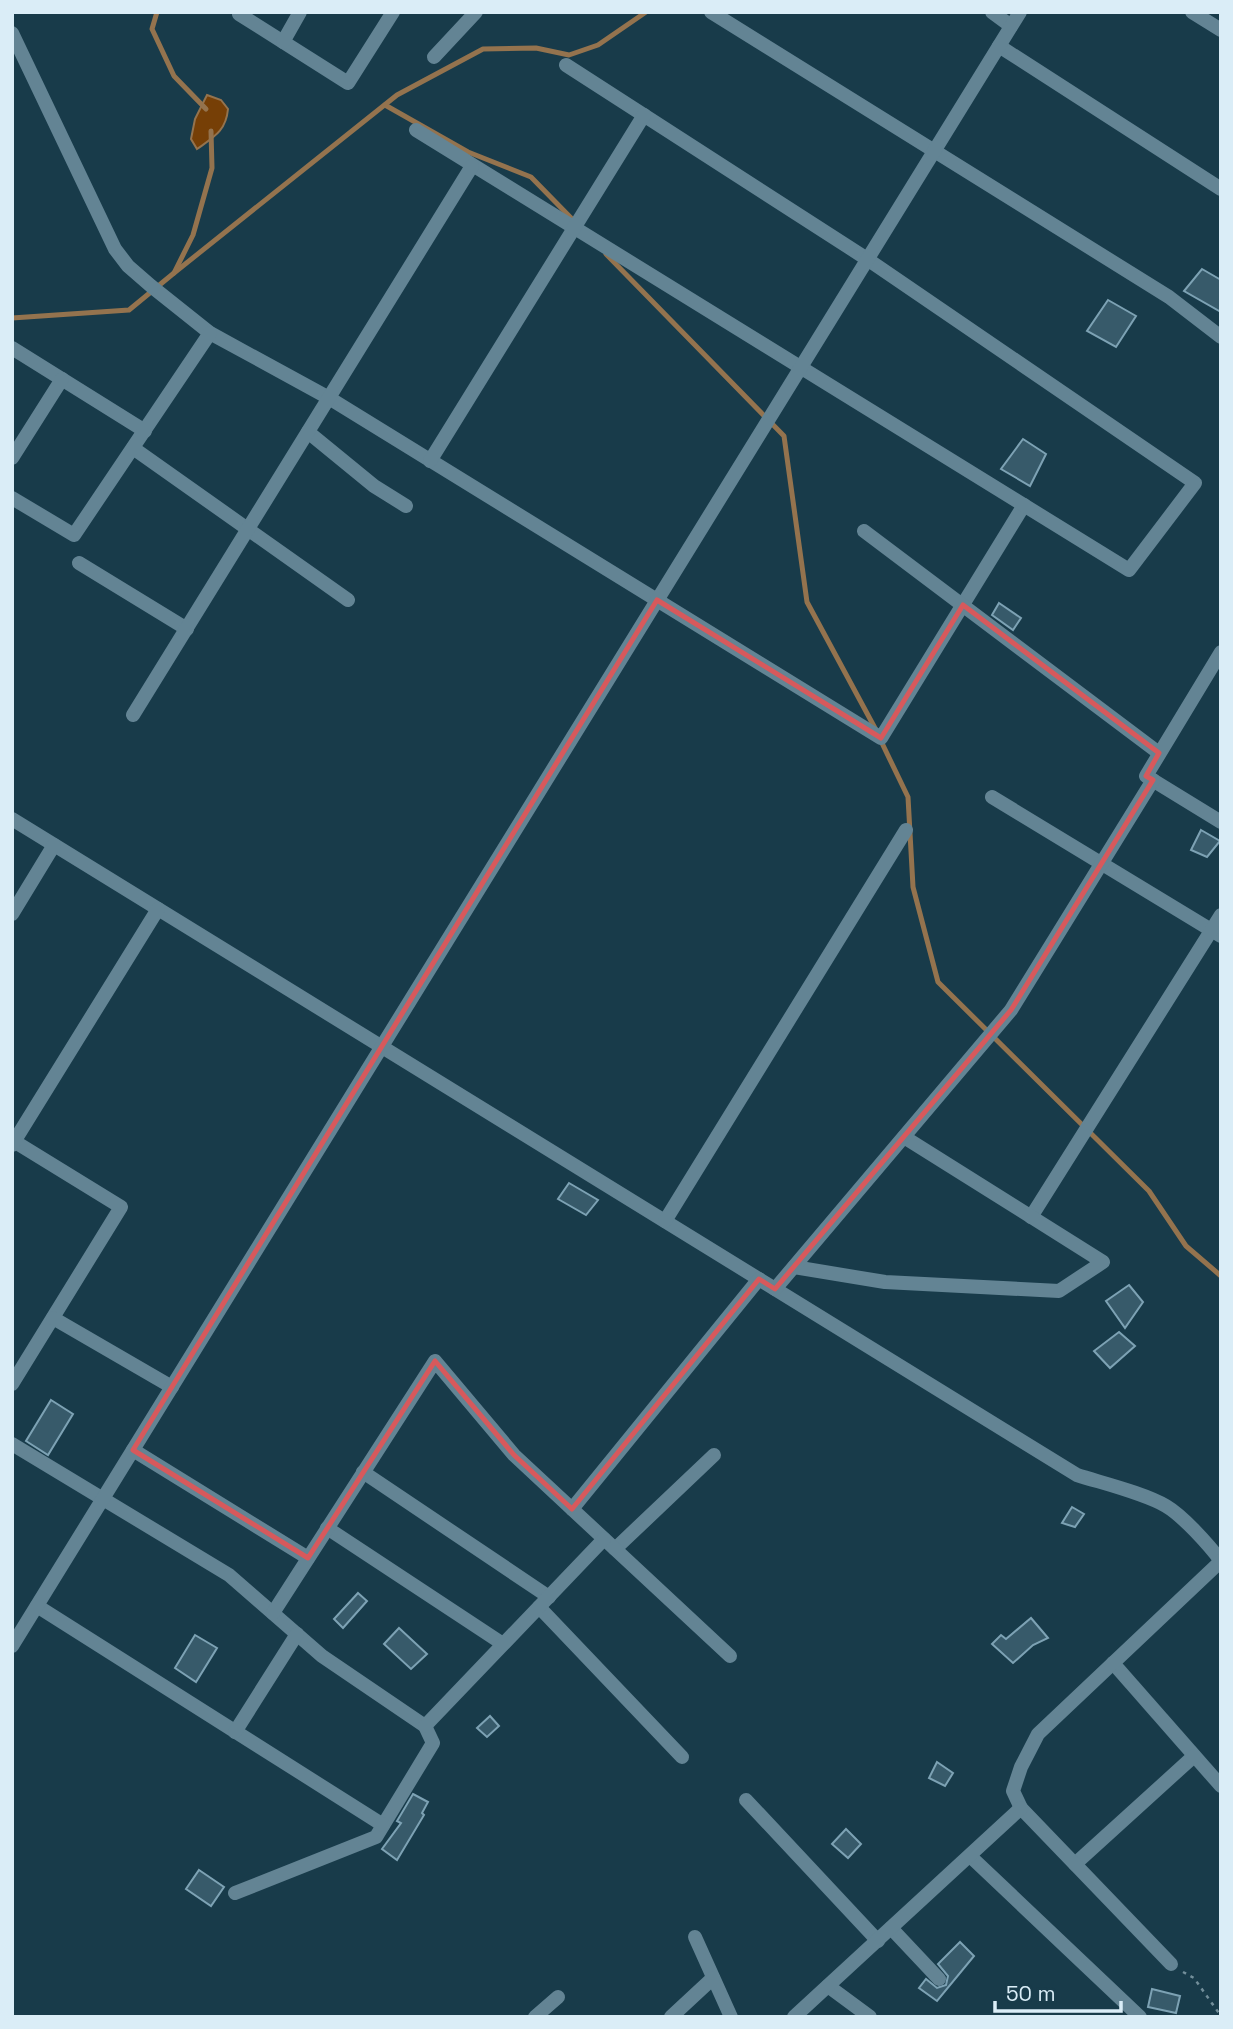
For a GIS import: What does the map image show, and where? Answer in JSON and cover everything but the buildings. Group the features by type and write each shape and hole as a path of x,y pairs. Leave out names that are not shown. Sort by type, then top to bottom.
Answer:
{"street":[{"path":"240,12 239,14 348,83 393,12"},
{"path":"283,42 299,12"},
{"path":"434,57 476,12"},
{"path":"711,12 1169,297 1221,337"},
{"path":"992,12 1011,26"},
{"path":"12,1646 1020,12"},
{"path":"1192,12 1221,30"},
{"path":"12,33 116,249 128,266 151,286 210,333 329,398 881,738 1024,505"},
{"path":"999,46 1221,189"},
{"path":"416,130 1129,570 1195,483 867,259 566,65"},
{"path":"430,461 643,114"},
{"path":"133,715 472,166"},
{"path":"12,498 74,536 210,333"},
{"path":"12,348 145,431"},
{"path":"12,458 62,379"},
{"path":"308,432 374,486 406,506"},
{"path":"133,448 348,600"},
{"path":"864,531 1160,753"},
{"path":"79,563 187,629"},
{"path":"1221,652 1146,776 1221,822"},
{"path":"775,1289 1011,1010 1153,780"},
{"path":"992,797 1216,933"},
{"path":"12,819 1076,1475 1166,1506 1208,1544 1221,1561 1038,1734 1021,1767 1013,1791 1021,1808 1171,1964"},
{"path":"665,1221 906,830"},
{"path":"12,914 54,845"},
{"path":"12,1384 121,1207 13,1142 158,909"},
{"path":"1031,1217 1216,933 1221,915"},
{"path":"794,1267 885,1282 1059,1291 1103,1262 904,1137"},
{"path":"572,1509 759,1279"},
{"path":"53,1318 172,1387"},
{"path":"273,1613 436,1361 514,1455 730,1656"},
{"path":"12,1444 229,1574 322,1656 425,1726 433,1743 376,1837 235,1893"},
{"path":"133,1450 308,1558"},
{"path":"425,1726 544,1602 714,1455"},
{"path":"363,1472 544,1602 682,1757"},
{"path":"327,1528 503,1644"},
{"path":"37,1606 383,1825"},
{"path":"235,1732 297,1634"},
{"path":"1113,1663 1221,1786"},
{"path":"1075,1864 1194,1756"},
{"path":"746,1800 877,1941"},
{"path":"794,2017 1021,1808"},
{"path":"970,1856 1140,2017"},
{"path":"891,1928 939,1979"},
{"path":"695,1937 730,2017"},
{"path":"671,2017 713,1978"},
{"path":"828,1986 870,2017"},
{"path":"535,2017 558,1997"}],"path":[{"path":"1171,1964 1194,1978 1221,2016"}],"highlighted area":[{"path":"657,600 881,738 963,605 1159,753 1146,776 1153,780 1011,1010 775,1289 759,1279 572,1509 514,1455 435,1361 308,1558 133,1450"}],"shaded area":[{"path":"207,95 221,100 228,109 227,117 218,133 197,149 191,139 195,119"}],"waterway":[{"path":"157,12 152,29 174,76 206,109"},
{"path":"174,273 397,95 483,49 536,48 569,55 598,45 646,12"},
{"path":"385,105 468,152 531,177 575,222"},
{"path":"12,318 129,310 174,273 193,235 212,168 211,131"},
{"path":"606,254 784,436 807,602 876,730"},
{"path":"880,739 908,797 913,887 938,982 1149,1191 1186,1246 1221,1276"}]}
